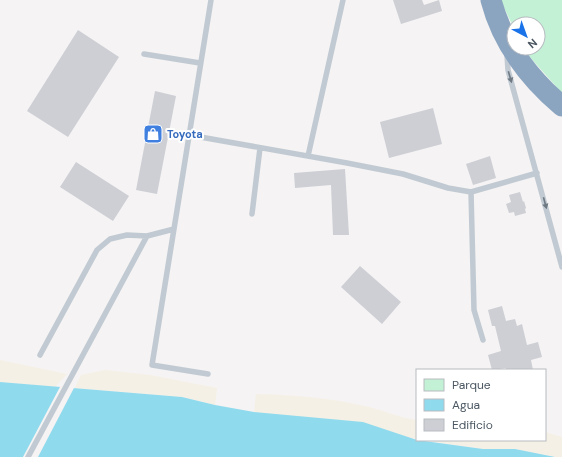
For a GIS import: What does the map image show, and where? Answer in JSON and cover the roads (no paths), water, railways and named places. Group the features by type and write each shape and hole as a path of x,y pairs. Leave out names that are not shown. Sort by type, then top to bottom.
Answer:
{"highway":[{"path":"491,0 494,13 506,39"},
{"path":"517,56 527,71 562,106"}],"lane":[{"path":"208,374 152,365 211,0"},
{"path":"308,156 344,0"},
{"path":"144,54 200,63"},
{"path":"507,56 508,70 562,267"},
{"path":"189,135 403,174 448,188 471,192 537,173"},
{"path":"252,214 260,148"},
{"path":"471,192 474,310 483,340"},
{"path":"40,355 97,250 110,239 127,235 146,236 174,229"},
{"path":"28,457 146,236"}],"water":[{"path":"0,382 182,397 254,412 363,422 416,440 416,441 483,449 515,449 555,457 0,457"}],"place":[{"name":"Toyota","path":"153,134"}]}
